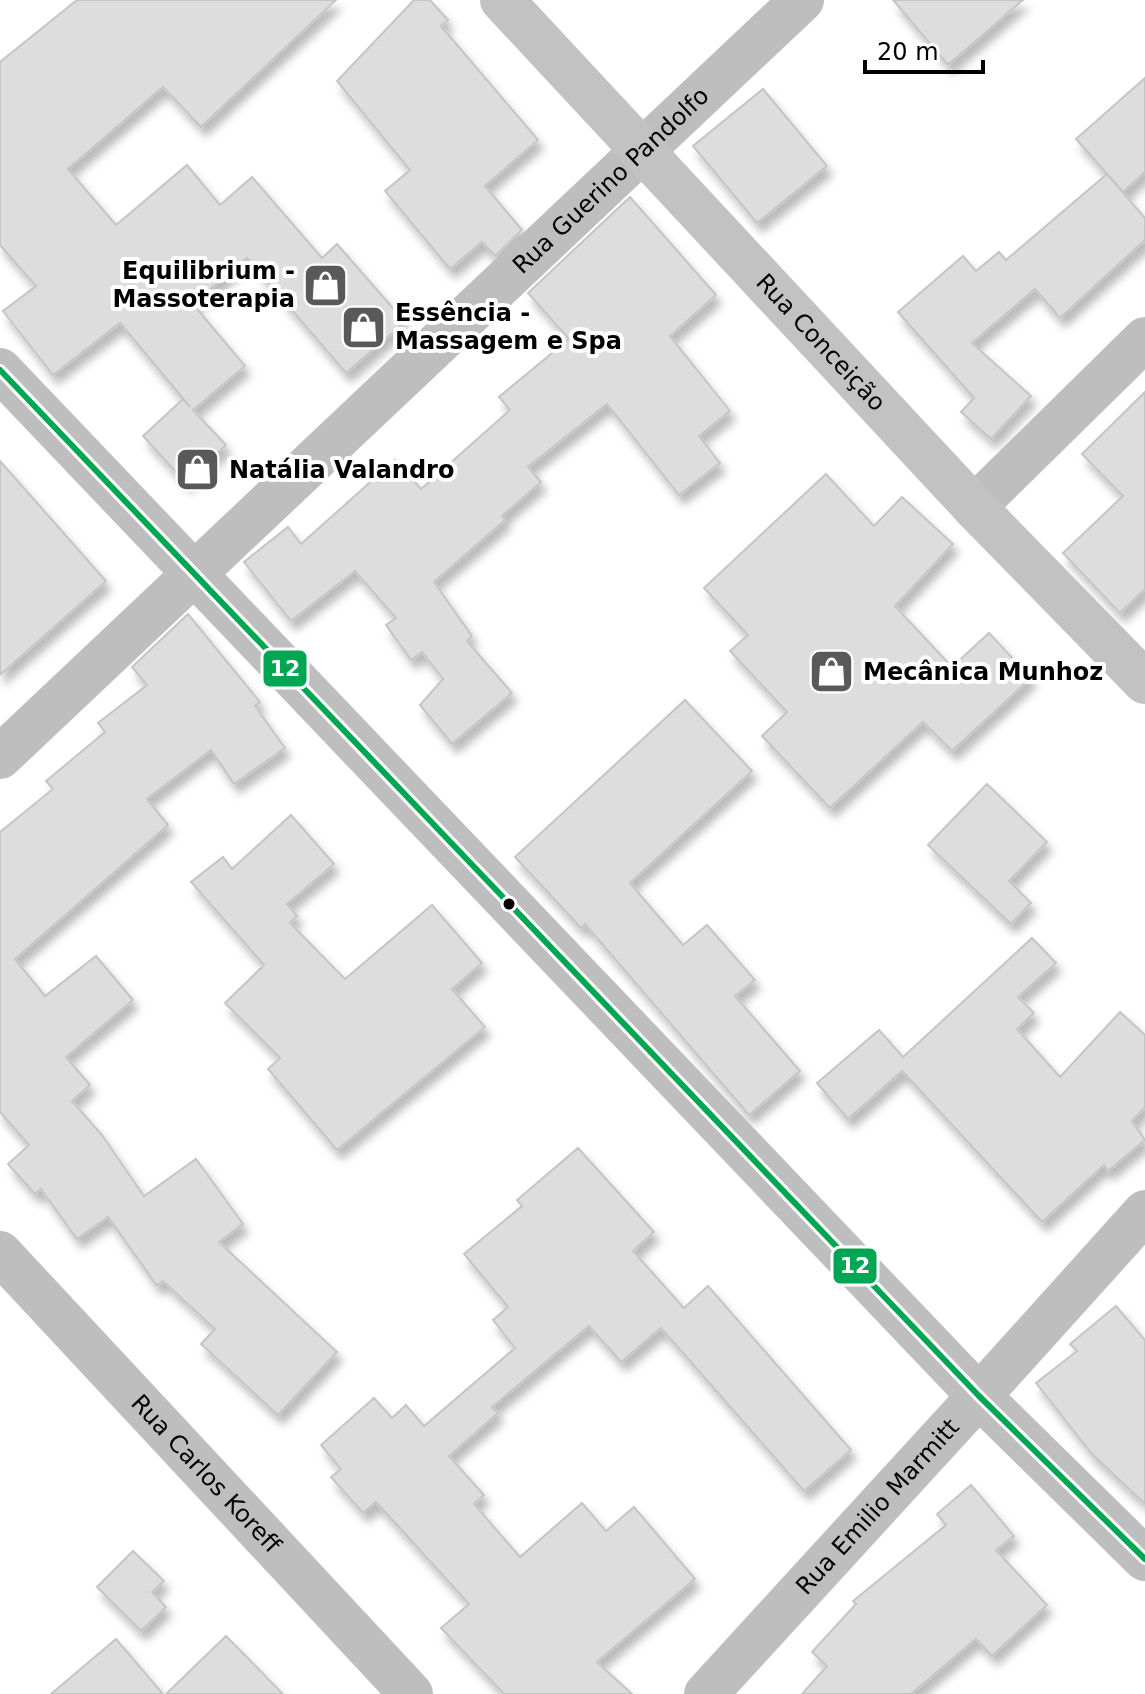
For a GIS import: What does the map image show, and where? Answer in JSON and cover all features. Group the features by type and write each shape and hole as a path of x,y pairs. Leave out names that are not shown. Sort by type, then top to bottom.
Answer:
{"main road":[{"name":"Rua Conceição","path":"502,0 974,507 1145,682"}],"street":[{"name":"Rua Guerino Pandolfo","path":"0,757 802,0"},
{"path":"974,507 1145,339"},
{"path":"0,370 979,1396 1145,1559"},
{"name":"Rua Emilio Marmitt","path":"706,1694 1145,1212"},
{"name":"Rua Carlos Koreff","path":"0,1253 411,1694"}],"building":[{"path":"77,0 336,0 201,127 163,87 68,169 116,225 187,165 220,205 252,177 322,258 337,244 405,322 346,373 247,258 193,304 245,366 193,410 226,445 186,483 143,436 183,399 190,407 120,323 53,375 3,311 36,286 0,245 0,62"},
{"path":"414,0 430,0 448,20 441,26 538,140 485,186 522,230 495,256 482,242 450,269 385,191 410,170 337,81"},
{"path":"893,0 1023,0 948,65"},
{"path":"1145,78 1145,172 1123,192 1076,139"},
{"path":"763,89 827,166 757,223 693,146"},
{"path":"1107,174 1145,218 1145,240 1060,318 1035,289 972,343 1031,396 991,439 961,412 974,398 898,312 963,256 976,271 999,252 1006,260"},
{"path":"630,197 716,295 670,336 730,411 699,436 720,463 679,495 607,404 528,467 541,482 502,516 505,520 434,582 472,636 467,641 512,693 452,744 420,705 443,679 422,652 411,660 386,625 396,618 355,571 291,621 244,562 288,527 301,544 395,460 421,489 510,410 499,397 569,339 528,293"},
{"path":"1145,392 1145,589 1120,613 1063,553 1123,496 1082,454"},
{"path":"0,461 106,581 0,675"},
{"path":"826,474 874,526 902,497 953,544 895,606 952,667 989,633 1031,678 952,751 923,722 830,808 762,736 787,712 730,651 748,635 704,588"},
{"path":"188,614 260,702 255,706 285,748 234,784 211,750 147,799 168,825 15,959 45,996 96,956 133,1000 66,1057 90,1085 72,1101 102,1135 144,1196 196,1159 243,1224 219,1242 337,1352 278,1415 201,1344 215,1329 163,1281 157,1286 108,1217 77,1239 41,1189 35,1194 8,1164 29,1145 0,1112 0,832 53,789 46,781 105,732 98,723 147,685 132,667"},
{"path":"685,700 752,771 630,883 683,945 707,925 755,980 735,996 800,1071 749,1115 585,924 581,928 515,857"},
{"path":"987,784 1047,842 1009,881 1031,903 1011,924 928,845"},
{"path":"291,815 334,864 287,904 297,916 290,923 345,979 432,905 482,963 452,989 485,1027 337,1150 268,1069 280,1058 225,1003 264,965 191,882 223,857 232,869"},
{"path":"1032,938 1056,963 1018,997 1034,1013 1017,1029 1060,1077 1120,1012 1145,1035 1145,1107 1132,1121 1145,1140 1108,1171 1104,1165 1042,1222 902,1071 848,1119 817,1083 879,1030 903,1057"},
{"path":"578,1148 654,1232 633,1251 684,1308 708,1286 851,1450 804,1491 661,1328 621,1362 589,1326 492,1407 498,1413 449,1456 484,1495 474,1504 520,1557 582,1503 606,1531 634,1507 695,1579 597,1662 632,1694 504,1694 441,1628 469,1604 376,1502 363,1513 331,1477 341,1469 321,1445 374,1398 392,1418 406,1405 424,1426 515,1348 493,1320 508,1307 464,1254 522,1206 517,1200"},
{"path":"1116,1306 1145,1340 1145,1504 1092,1454 1036,1383 1077,1351 1070,1344"},
{"path":"971,1485 1014,1536 996,1550 1047,1605 992,1656 976,1639 911,1694 802,1694 827,1666 812,1652 856,1604 853,1601 946,1525 937,1514"},
{"path":"133,1551 164,1581 152,1592 166,1607 141,1631 97,1587"},
{"path":"226,1636 283,1694 166,1694"},
{"path":"116,1639 163,1694 51,1694"}],"transit line":[{"name":"12","path":"0,370 979,1396 1145,1559"}],"place":[{"name":"Equilibrium - Massoterapia","path":"326,285"},
{"name":"Essência - Massagem e Spa","path":"364,327"},
{"name":"Natália Valandro","path":"198,470"},
{"name":"Mecânica Munhoz","path":"832,672"}]}
